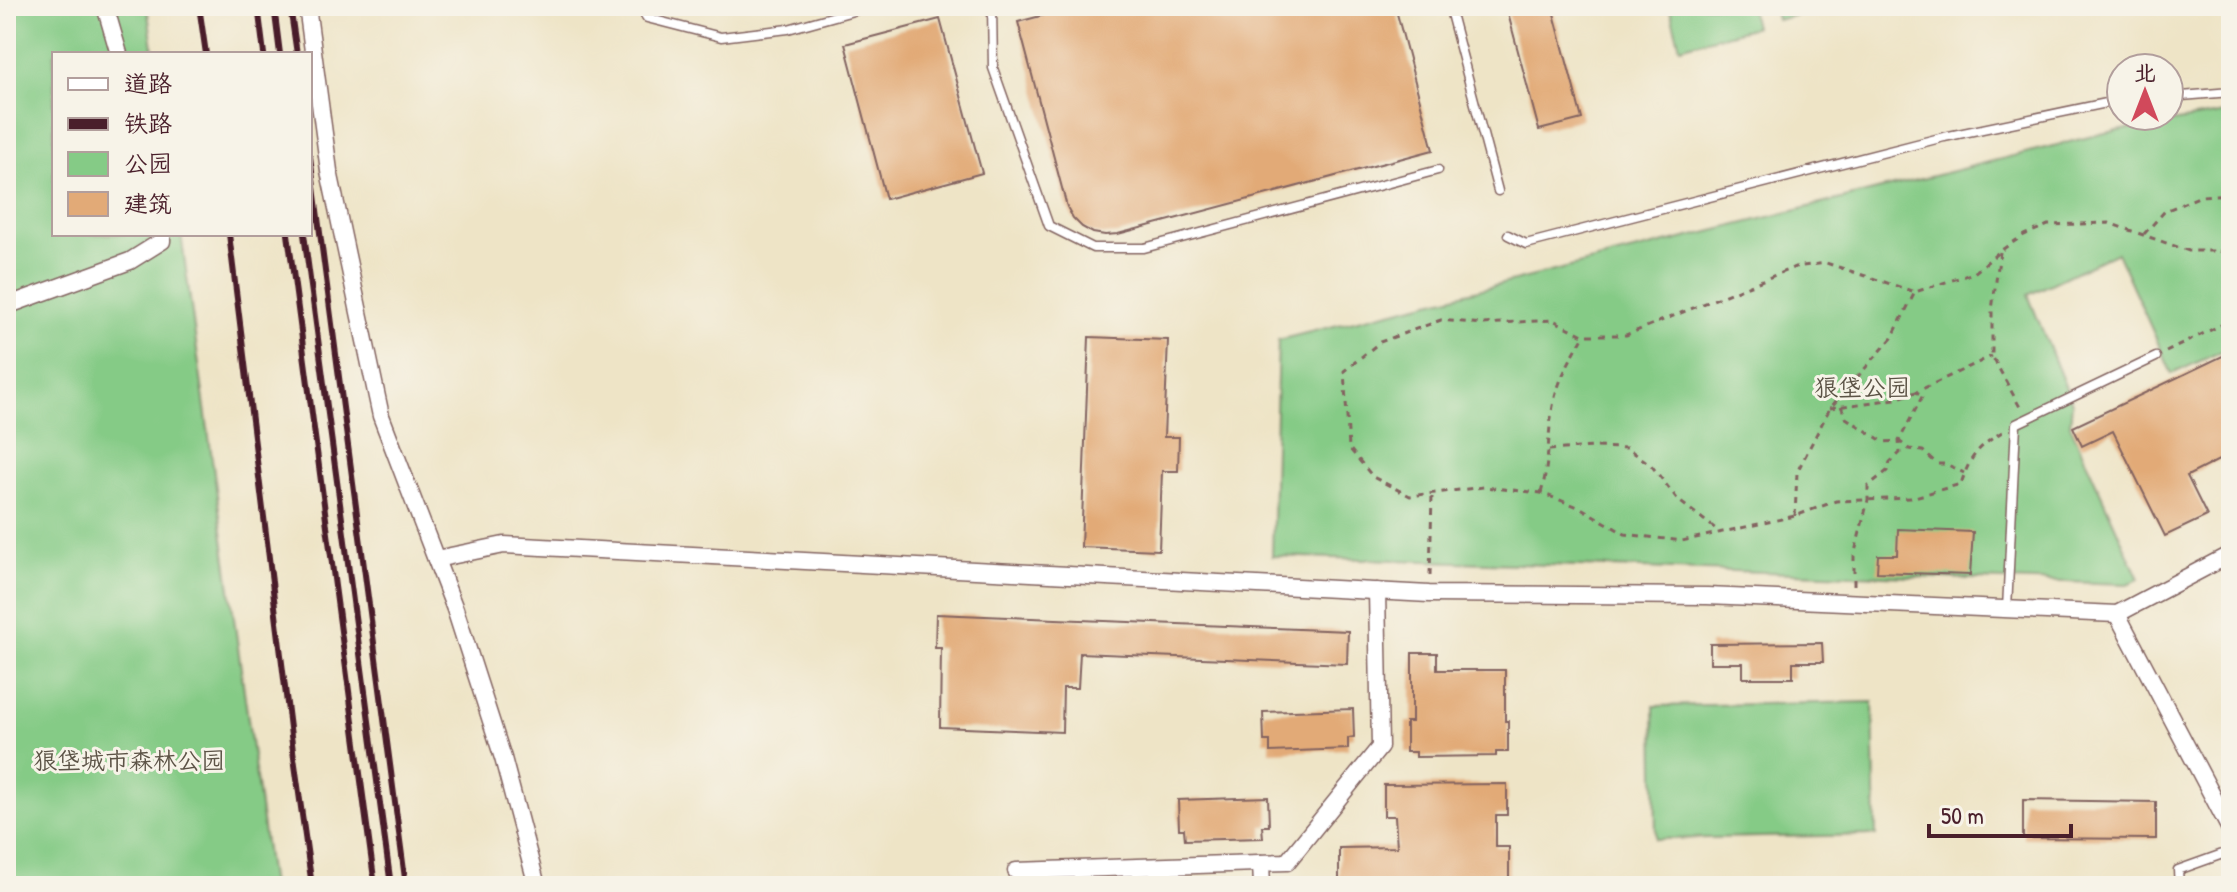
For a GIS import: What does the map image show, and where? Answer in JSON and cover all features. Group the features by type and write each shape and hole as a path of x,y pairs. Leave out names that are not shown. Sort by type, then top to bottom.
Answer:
{"street":[{"path":"105,6 118,52"},
{"path":"307,6 329,171 381,416 455,609 503,758 537,886"},
{"path":"6,306 130,261 162,241 162,236"},
{"path":"436,559 504,545 1429,594 1707,596 2117,614 2231,554"},
{"path":"1016,871 1287,862 1380,747 1377,591"},
{"path":"2117,614 2231,831"},
{"path":"1261,863 1262,886"}],"lane":[{"path":"639,6 647,18 721,37 788,29 871,6"},
{"path":"992,6 993,68 1049,226 1093,248 1144,248 1438,170"},
{"path":"1449,6 1498,191"},
{"path":"2185,96 2231,92"},
{"path":"1508,235 1526,244 1944,137 2105,103"},
{"path":"2007,609 2016,424 2156,357"},
{"path":"2179,886 2178,870 2231,851"}],"path":[{"path":"2142,235 2165,211 2201,196 2231,194"},
{"path":"2016,424 1986,442 1968,462 1961,484 1911,498 1836,501 1795,516 1682,541 1625,534 1581,508 1541,493 1484,487 1410,496 1373,477 1349,448 1344,371 1380,342 1441,320 1483,324 1553,320 1583,335 1626,335 1795,267 1826,263 1915,292 1974,273 2024,235 2048,225 2109,223 2189,251 2231,251"},
{"path":"2000,251 1992,310 1992,356 2027,419"},
{"path":"1795,516 1797,472 1830,408 1892,338 1915,292"},
{"path":"2156,357 2231,320"},
{"path":"1541,493 1548,472 1552,409 1560,377 1583,335"},
{"path":"1830,408 1895,399 1992,356"},
{"path":"1853,602 1854,556 1868,500 1868,486 1887,471 1890,462 1900,453 1899,441 1923,395 1916,392"},
{"path":"1841,406 1846,418 1884,442 1899,441 1909,449 1923,451 1937,464 1946,464 1964,473"},
{"path":"1549,450 1627,448 1651,465 1678,500 1721,533"},
{"path":"1429,594 1432,495"}],"green space":[{"name":"狼垡城市森林公园","path":"6,6 147,6 154,52 52,52 52,236 181,236 271,886 6,886"},
{"path":"1669,6 1750,6 1755,27 1680,47"},
{"path":"1774,6 1830,6 1777,20"},
{"name":"狼垡公园","path":"2231,112 2231,347 2172,374 2117,252 2028,295 2072,403 2070,425 2139,579 2127,584 1272,556 1278,340 2105,133 2185,132 2185,120"},
{"path":"1873,702 1876,835 1656,839 1654,706"}],"building":[{"path":"1078,6 1395,6 1433,150 1118,234 1093,233 1073,218 1067,207 1018,22"},
{"path":"1506,6 1552,6 1582,119 1539,130"},
{"path":"940,19 982,173 886,199 845,44"},
{"path":"1089,337 1168,340 1164,437 1179,437 1178,471 1162,471 1159,550 1081,547"},
{"path":"2231,352 2231,454 2187,476 2207,516 2165,536 2113,431 2082,446 2073,427"},
{"path":"1898,529 1973,532 1970,575 1877,572 1878,555 1897,555"},
{"path":"936,614 1348,631 1347,664 1080,653 1078,688 1063,688 1062,732 940,727 941,648 935,648"},
{"path":"1822,643 1823,662 1793,662 1793,678 1743,678 1743,663 1710,663 1710,644"},
{"path":"1412,653 1437,653 1437,670 1505,670 1508,752 1496,752 1496,756 1416,757 1416,752 1406,752 1406,722 1412,722"},
{"path":"1353,709 1354,737 1348,738 1348,749 1270,752 1270,741 1264,741 1263,712"},
{"path":"1507,784 1507,815 1496,815 1496,847 1509,847 1509,881 1496,882 1496,886 1353,886 1353,882 1339,883 1339,848 1397,847 1395,816 1384,816 1384,785"},
{"path":"1268,797 1269,826 1262,826 1263,838 1185,840 1184,829 1179,829 1178,800"},
{"path":"2023,800 2156,802 2156,839 2023,838"}],"railway":[{"path":"199,6 206,52"},
{"path":"258,6 264,52"},
{"path":"274,6 280,52"},
{"path":"290,6 297,52"},
{"path":"312,172 406,886"},
{"path":"229,236 312,886"},
{"path":"288,236 375,886"},
{"path":"304,236 391,886"}]}
